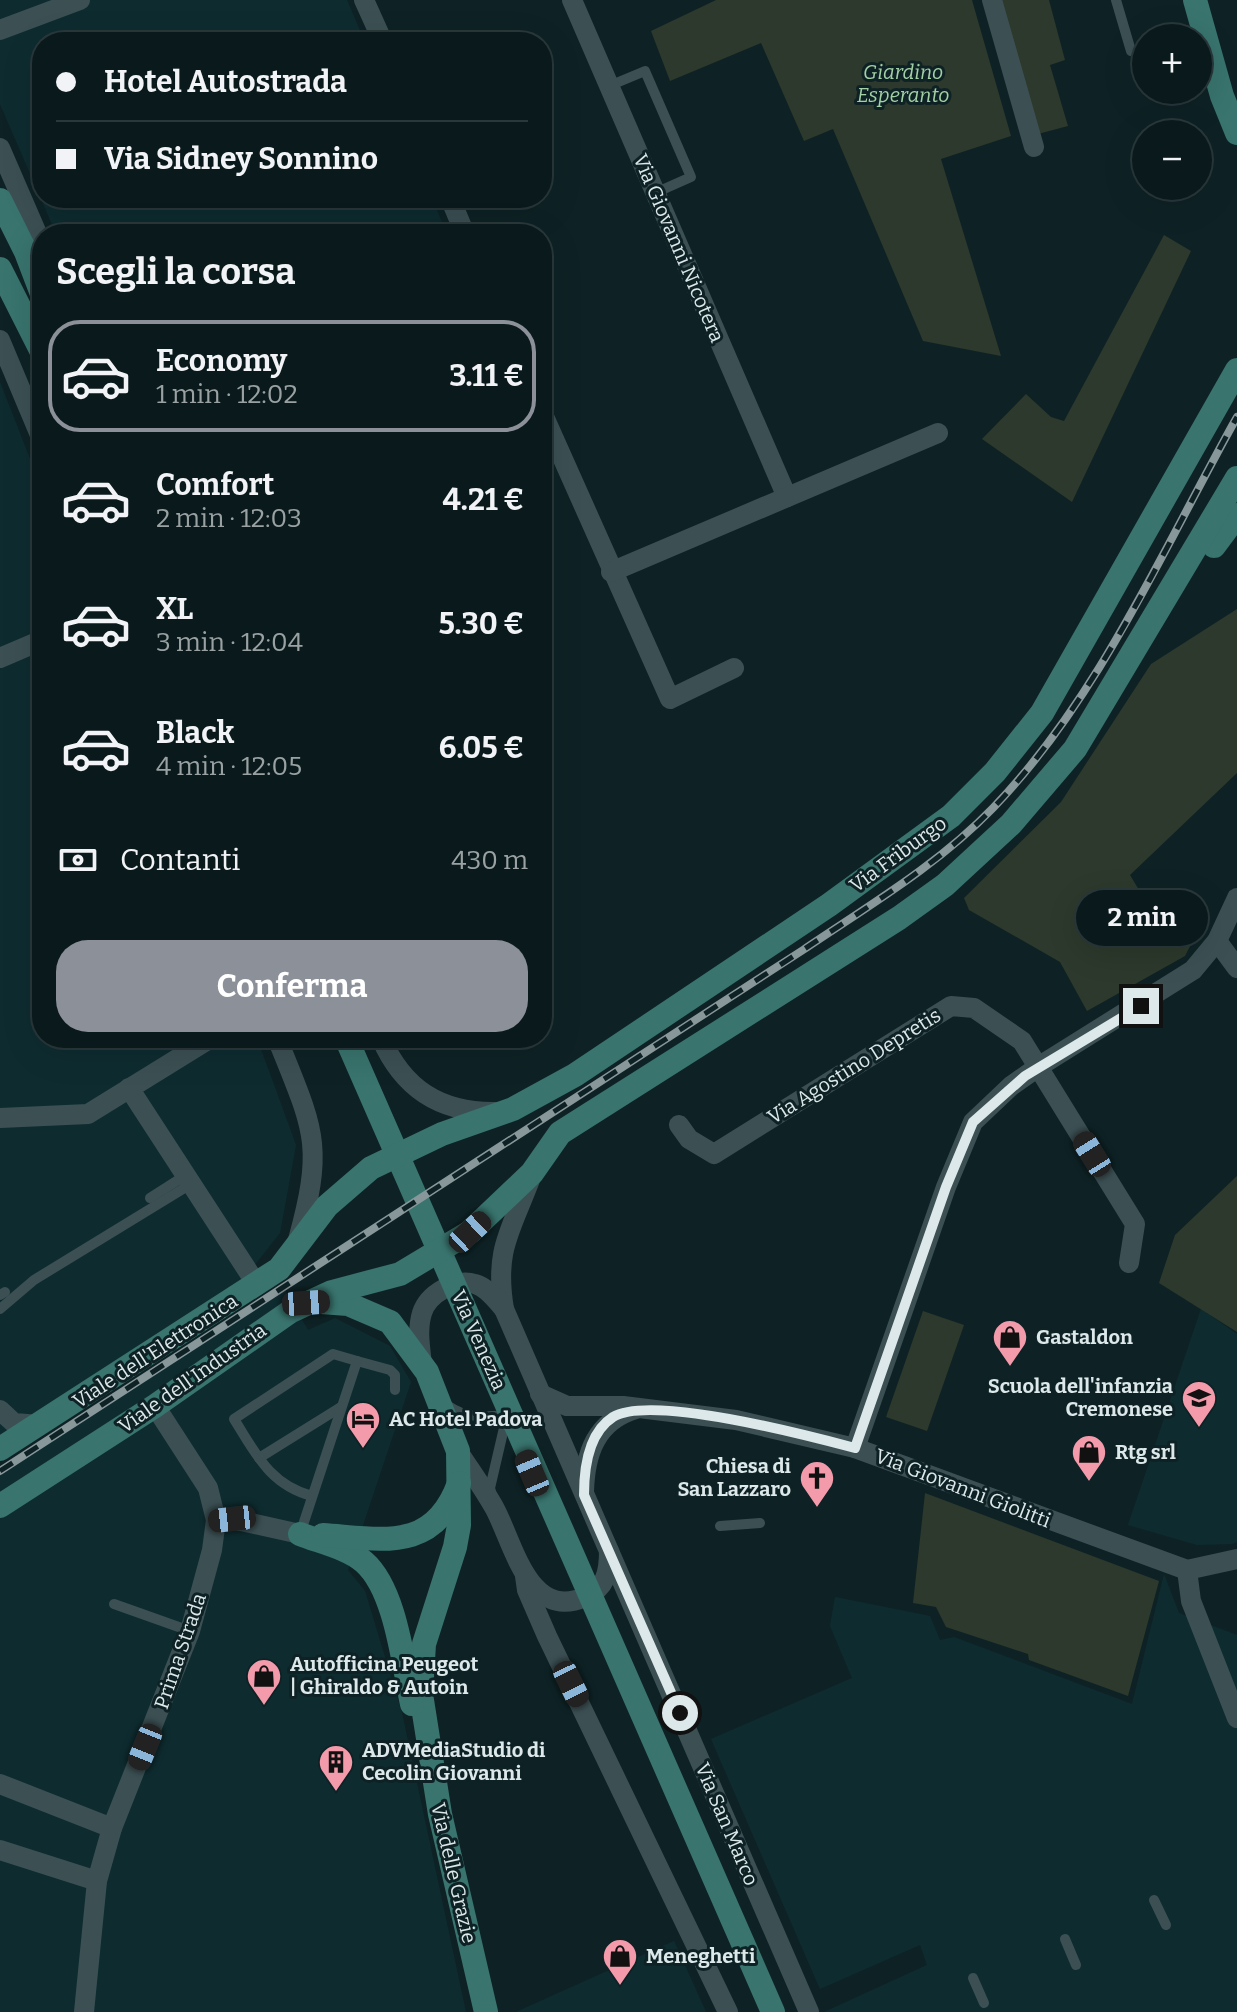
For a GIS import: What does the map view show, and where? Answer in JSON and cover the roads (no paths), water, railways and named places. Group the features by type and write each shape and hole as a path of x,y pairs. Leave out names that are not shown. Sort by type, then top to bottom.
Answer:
{"street":[{"path":"3,28 80,0"},
{"path":"364,0 378,32"},
{"name":"Via Giovanni Nicotera","path":"572,0 787,497"},
{"path":"992,0 1034,147"},
{"path":"1195,0 1222,96 1237,133"},
{"path":"0,148 33,224"},
{"path":"0,200 32,269"},
{"path":"0,269 32,332"},
{"path":"0,340 32,416"},
{"name":"Via Friburgo","path":"298,1240 343,1189 387,1159 442,1134 506,1112 575,1075 829,905 951,816 995,772 1042,713 1237,370"},
{"path":"611,572 938,433"},
{"path":"552,435 670,699 734,668"},
{"path":"532,1173 560,1133 899,918 945,885 1011,824 1075,749 1237,478"},
{"path":"1144,637 1174,605 1237,515"},
{"path":"0,658 32,644"},
{"path":"855,1448 973,1122 1011,1086 1038,1067 1141,1006 1193,970 1217,941 1237,898"},
{"path":"1217,941 1237,968"},
{"name":"Via Agostino Depretis","path":"679,1125 689,1139 714,1154 951,1006 974,1008 1010,1029 1022,1041 1135,1224 1129,1263"},
{"path":"0,1118 88,1114 195,1048"},
{"path":"281,1048 313,1136 313,1178 298,1240"},
{"name":"Via Venezia","path":"350,1048 612,1641"},
{"path":"386,1048 400,1073 427,1098 470,1113 506,1112"},
{"path":"129,1088 257,1285"},
{"name":"Viale dell'Industria","path":"0,1506 306,1303 400,1274 438,1253 470,1232 532,1173"},
{"name":"Via San Marco","path":"532,1173 508,1229 500,1263 504,1309 809,2012"},
{"name":"Viale dell'Elettronica","path":"0,1449 257,1285 286,1262 298,1240"},
{"name":"Via San Marco","path":"422,1364 419,1338 423,1309 441,1291 459,1283 474,1284 488,1292 504,1309"},
{"name":"Via San Marco","path":"306,1303 333,1301 371,1311 390,1322 422,1364 440,1400 458,1451 494,1506 547,1636 728,2012"},
{"name":"Via Giovanni Giolitti","path":"540,1394 567,1406 623,1406 736,1420 855,1448 1187,1570"},
{"name":"Prima Strada","path":"84,2012 97,1881 112,1828 190,1631 212,1550 216,1520 208,1488 155,1406"},
{"path":"584,1495 584,1471 594,1439 615,1415 636,1409"},
{"path":"0,1410 14,1423 40,1425"},
{"name":"Via delle Grazie","path":"458,1451 455,1547 424,1644 421,1694 433,1774 486,2012"},
{"path":"216,1520 232,1519 300,1534 382,1542 408,1538 425,1530 438,1517 459,1480"},
{"path":"300,1534 364,1562 379,1582 389,1606 419,1735 433,1774"},
{"name":"Via San Marco","path":"525,1576 552,1600 575,1600 597,1591 606,1579 609,1547"},
{"path":"1237,1559 1187,1570 1191,1601 1229,1675 1237,1718"},
{"name":"Via San Marco","path":"612,1641 773,2012"},
{"path":"0,1784 112,1828"},
{"path":"0,1850 97,1881"}],"lane":[{"path":"1116,0 1131,51"},
{"path":"609,86 645,71 691,177 655,193"},
{"path":"150,1198 188,1180"},
{"path":"0,1309 34,1280 131,1218 156,1207 188,1180"},
{"path":"457,1300 578,1576"},
{"path":"312,1496 293,1491 268,1473 234,1419 333,1354 390,1370 395,1375 395,1390"},
{"path":"300,1534 357,1361"},
{"path":"440,1400 460,1415 507,1415"},
{"path":"259,1458 341,1407"},
{"path":"494,1506 490,1488 507,1415"},
{"path":"720,1526 760,1523"},
{"path":"114,1604 190,1631"},
{"path":"1154,1900 1166,1925"},
{"path":"1065,1939 1076,1965"},
{"path":"973,1978 984,2003"}],"railway":[{"path":"0,1471 803,950 902,884 972,829 1031,765 1097,671 1237,417"}],"place":[{"name":"Gastaldon","path":"1010,1368"},
{"name":"Scuola dell'infanzia Cremonese","path":"1199,1429"},
{"name":"AC Hotel Padova","path":"363,1450"},
{"name":"Rtg srl","path":"1089,1483"},
{"name":"Chiesa di San Lazzaro","path":"817,1509"},
{"name":"Autofficina Peugeot | Ghiraldo & Autoin","path":"264,1707"},
{"name":"ADVMediaStudio di Cecolin Giovanni","path":"336,1793"},
{"name":"Meneghetti","path":"620,1987"}],"park label":[{"name":"Giardino Esperanto","path":"903,84"}]}
